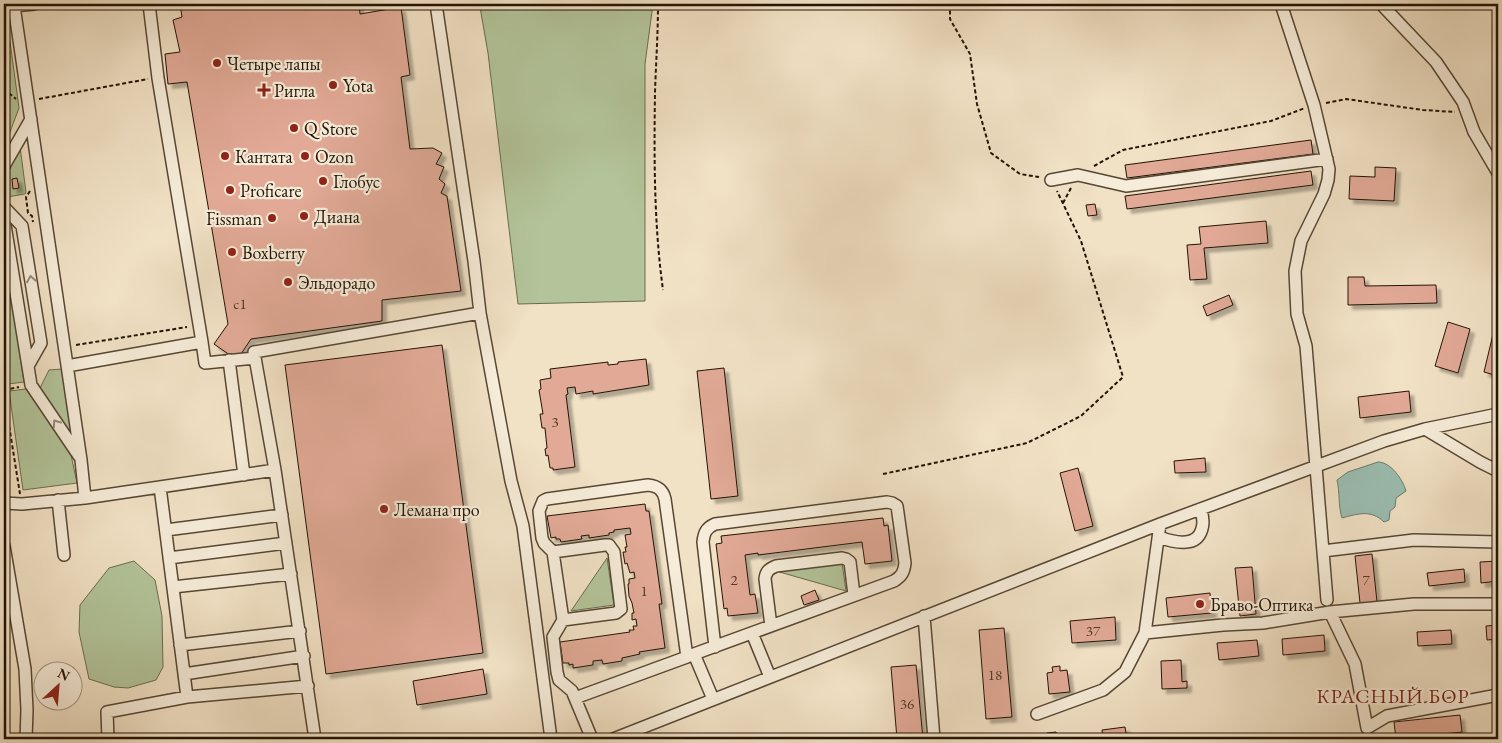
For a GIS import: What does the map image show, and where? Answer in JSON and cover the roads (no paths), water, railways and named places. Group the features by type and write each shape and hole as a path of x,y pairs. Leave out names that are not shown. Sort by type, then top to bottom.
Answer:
{"street":[{"path":"34,4 9,7 24,101 31,119 82,460 85,498"},
{"path":"149,4 158,78 205,363 255,358"},
{"path":"436,4 480,313 511,481 523,526 551,739"},
{"path":"1281,4 1314,105 1329,169 1324,194 1301,241 1295,271 1297,314 1306,346 1328,606 1355,664 1370,739"},
{"path":"1381,4 1436,62 1463,102 1474,132 1498,174"},
{"path":"4,166 31,119"},
{"path":"1052,180 1078,174 1126,186 1327,159"},
{"path":"4,207 22,226 41,343 28,366"},
{"path":"4,219 31,385 82,460"},
{"path":"315,739 275,470 254,352 480,313"},
{"path":"67,366 202,342"},
{"path":"228,360 244,475"},
{"path":"613,739 1160,524 1384,441 1425,429 1498,414"},
{"path":"1425,429 1480,462 1498,470"},
{"path":"4,503 22,504 85,498 275,470"},
{"path":"592,739 572,691 559,680 557,672 553,637 563,620 554,552 544,544 542,538 539,511 543,501 547,499 648,485 660,488 666,499 691,656 713,700"},
{"path":"160,487 187,698"},
{"path":"58,500 64,555"},
{"path":"575,698 691,656 854,595 894,581 904,571 897,506 887,502 715,524 708,527 704,534 703,542 715,647"},
{"path":"1158,537 1172,542 1187,543 1196,538 1201,533 1204,523 1200,509"},
{"path":"166,530 282,515"},
{"path":"1037,714 1104,690 1125,672 1145,633 1160,524"},
{"path":"1323,551 1414,540 1498,542"},
{"path":"169,558 286,543"},
{"path":"554,552 609,545 614,552 621,609 616,613 563,620"},
{"path":"4,546 25,669 26,739"},
{"path":"772,626 766,579 769,568 823,560 846,559 850,562 854,595"},
{"path":"173,587 291,574"},
{"path":"1145,633 1223,625 1263,624 1328,606 1498,604"},
{"path":"924,616 934,739"},
{"path":"180,646 300,631"},
{"path":"752,633 770,677"},
{"path":"184,674 304,656"},
{"path":"108,739 107,712 187,698 308,686"},
{"path":"1367,728 1387,716 1498,695"}],"water":[{"path":"1378,462 1387,465 1396,472 1406,491 1396,498 1395,507 1390,511 1389,520 1384,522 1369,514 1342,518 1337,480 1348,472"}],"place":[{"name":"Четыре лапы","path":"217,63"},
{"name":"Yota","path":"333,85"},
{"name":"Ригла","path":"264,90"},
{"name":"Q Store","path":"294,128"},
{"name":"Кантата","path":"225,156"},
{"name":"Ozon","path":"305,156"},
{"name":"Глобус","path":"323,181"},
{"name":"Proficare","path":"230,190"},
{"name":"Диана","path":"304,216"},
{"name":"Fissman","path":"272,218"},
{"name":"Boxberry","path":"232,252"},
{"name":"Эльдорадо","path":"288,282"},
{"name":"Лемана про","path":"384,509"},
{"name":"Браво-Оптика","path":"1200,604"}],"district":[{"name":"КРАСНЫЙ БОР","path":"1393,696"}]}
